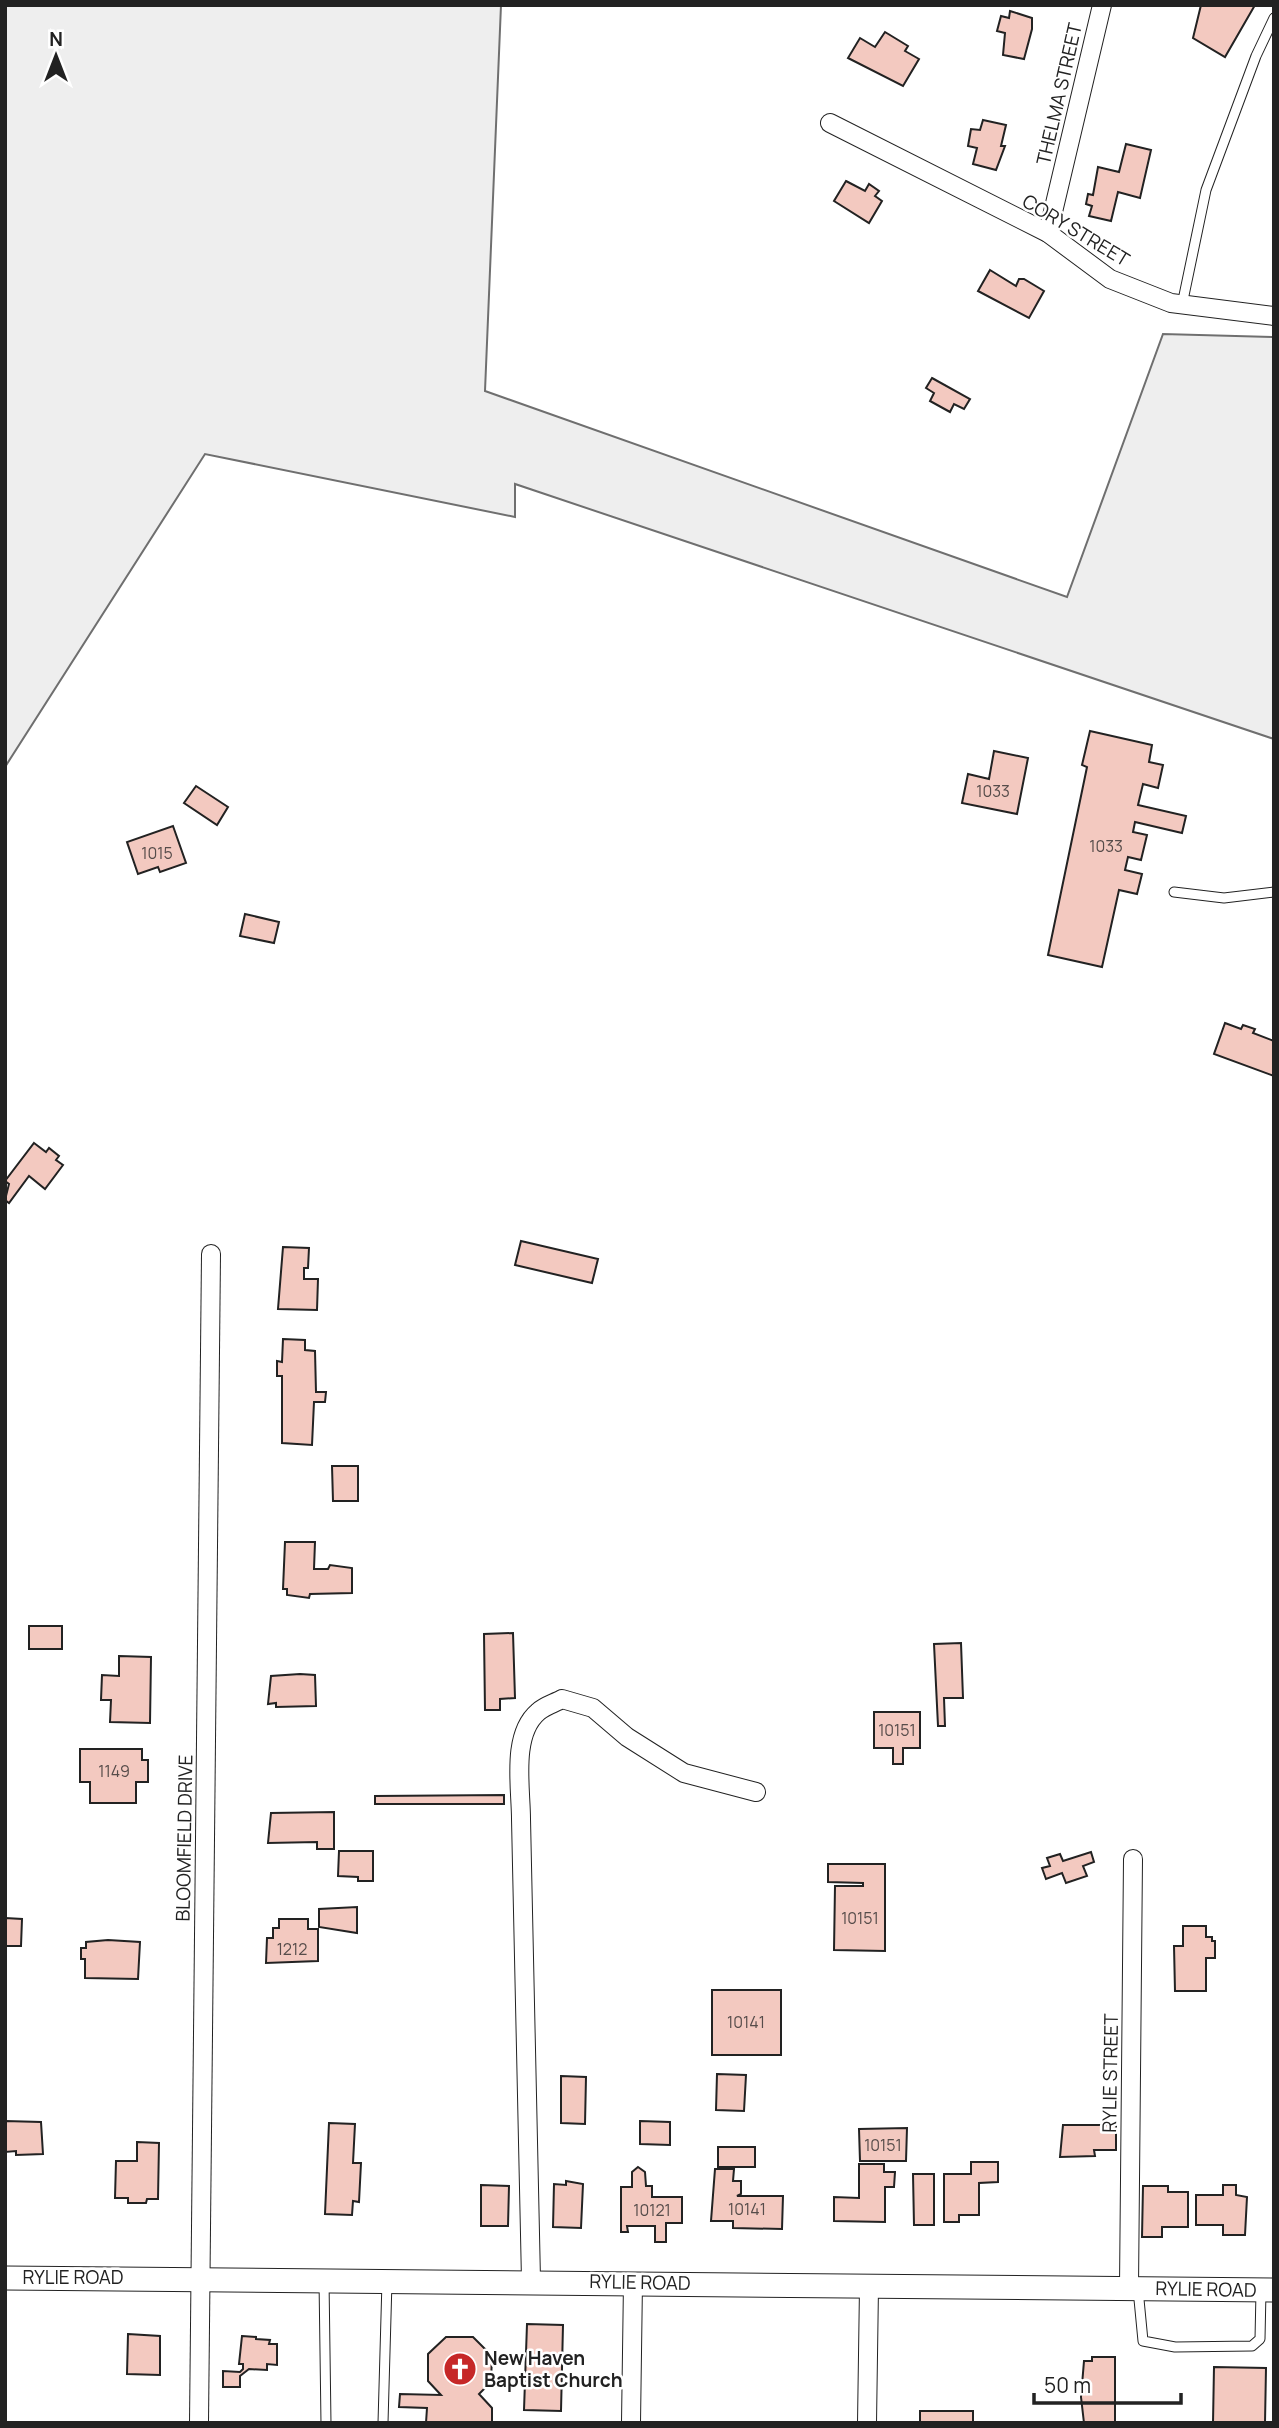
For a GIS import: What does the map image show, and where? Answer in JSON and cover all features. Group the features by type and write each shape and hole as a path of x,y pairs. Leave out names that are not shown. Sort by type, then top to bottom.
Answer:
{"street":[{"name":"THELMA STREET","path":"1048,233 1102,5"},
{"name":"CORY STREET","path":"830,122 1048,233 1110,279 1182,305 1274,316"},
{"name":"BLOOMFIELD DRIVE","path":"200,2423 199,2277 211,1255"},
{"path":"531,2280 521,1819 521,1747 526,1727 538,1712 562,1699 593,1708 627,1737 684,1773 756,1792"},
{"name":"RYLIE STREET","path":"1133,1859 1133,2287"},
{"name":"RYLIE ROAD","path":"5,2277 531,2280 869,2287 1268,2290"},
{"path":"631,2423 633,2282"},
{"path":"867,2423 869,2287"}],"lane":[{"path":"1182,305 1206,190 1256,56 1274,18"},
{"path":"1174,892 1224,898 1274,892"},
{"path":"324,2278 326,2423"},
{"path":"383,2423 387,2279"},
{"path":"1133,2287 1143,2341 1175,2347 1252,2346 1260,2339 1268,2290"}],"shaded area":[{"path":"5,5 501,5 485,391 1067,597 1163,334 1274,337 1274,739 515,484 515,517 205,454 5,767"}],"building":[{"path":"1201,5 1255,5 1225,57 1193,38"},
{"path":"1010,11 1032,18 1032,29 1024,59 1003,55 1005,33 997,31 1001,16 1009,18"},
{"path":"885,32 908,46 905,51 919,59 903,86 848,58 860,38 875,47"},
{"path":"983,120 1006,125 1001,146 1005,146 996,170 973,164 977,148 968,146 971,129 980,130"},
{"path":"1126,144 1151,150 1140,198 1118,192 1111,221 1089,216 1092,206 1086,204 1088,194 1093,195 1098,167 1119,172"},
{"path":"846,181 865,191 869,184 879,191 875,196 882,201 869,223 834,201"},
{"path":"990,270 1016,286 1019,279 1024,279 1044,291 1029,318 978,291"},
{"path":"932,378 970,399 964,409 954,404 950,412 930,401 934,393 926,388"},
{"path":"1090,731 1152,745 1149,762 1163,765 1158,788 1143,784 1138,805 1186,816 1182,833 1135,822 1133,832 1147,835 1141,860 1128,857 1125,870 1142,874 1137,894 1119,890 1102,967 1048,955 1087,767 1082,765"},
{"path":"994,751 1028,758 1017,814 962,803 968,774 989,779"},
{"path":"196,786 228,807 217,825 184,803"},
{"path":"173,826 186,863 160,872 158,867 138,874 127,842"},
{"path":"245,914 279,922 274,943 240,936"},
{"path":"1225,1023 1241,1029 1243,1025 1255,1029 1253,1033 1274,1041 1274,1076 1214,1054"},
{"path":"34,1143 46,1152 49,1148 59,1156 56,1160 63,1165 45,1189 29,1176 9,1203 5,1200 9,1184 5,1181"},
{"path":"521,1241 598,1259 592,1283 515,1265"},
{"path":"283,1247 309,1248 308,1268 304,1268 304,1279 318,1279 317,1310 278,1309"},
{"path":"283,1339 305,1340 305,1350 315,1351 316,1392 326,1392 325,1402 314,1402 312,1445 282,1443 282,1376 277,1376 277,1361 282,1362"},
{"path":"332,1466 358,1466 358,1501 333,1501"},
{"path":"285,1542 315,1542 314,1569 328,1569 330,1565 352,1568 352,1593 310,1594 309,1598 287,1595 287,1589 283,1589"},
{"path":"29,1626 62,1626 62,1649 29,1649"},
{"path":"513,1633 515,1698 500,1699 500,1710 485,1710 484,1634"},
{"path":"961,1643 963,1698 944,1698 945,1726 938,1726 934,1644"},
{"path":"119,1656 151,1657 150,1723 110,1722 111,1700 101,1700 102,1675 119,1676"},
{"path":"315,1675 316,1706 276,1707 276,1703 268,1704 271,1676"},
{"path":"874,1712 920,1712 920,1748 903,1748 903,1764 893,1764 893,1748 874,1748"},
{"path":"80,1749 142,1749 142,1760 148,1760 148,1782 136,1782 136,1803 90,1803 90,1782 80,1782"},
{"path":"504,1795 504,1804 375,1804 375,1796"},
{"path":"334,1812 334,1849 317,1849 317,1842 268,1843 271,1813"},
{"path":"339,1851 373,1851 373,1881 358,1881 358,1877 338,1876"},
{"path":"1091,1852 1094,1862 1083,1866 1087,1876 1066,1883 1062,1873 1046,1879 1042,1868 1050,1866 1047,1858 1060,1854 1063,1861"},
{"path":"828,1864 885,1864 885,1951 834,1950 835,1886 863,1886 863,1883 828,1882"},
{"path":"357,1907 357,1933 319,1927 319,1909"},
{"path":"5,1918 22,1919 21,1946 5,1946"},
{"path":"279,1919 308,1919 308,1929 318,1929 318,1961 266,1963 267,1938 273,1938 273,1928 279,1928"},
{"path":"1183,1926 1206,1926 1206,1937 1212,1937 1212,1941 1215,1941 1215,1958 1206,1958 1206,1991 1175,1991 1174,1946 1183,1946"},
{"path":"86,1942 140,1942 138,1979 85,1978 85,1959 81,1959 81,1948 86,1948"},
{"path":"712,1990 781,1990 781,2055 712,2055"},
{"path":"717,2074 746,2075 744,2111 716,2110"},
{"path":"561,2076 586,2077 585,2124 561,2123"},
{"path":"5,2121 41,2122 43,2154 16,2155 16,2151 5,2152"},
{"path":"640,2121 670,2122 670,2145 640,2144"},
{"path":"329,2123 355,2124 353,2163 361,2163 359,2202 353,2201 352,2215 325,2214"},
{"path":"1063,2125 1116,2125 1116,2150 1094,2150 1095,2156 1060,2157"},
{"path":"907,2128 906,2161 860,2161 859,2129"},
{"path":"137,2142 159,2143 158,2199 147,2199 146,2203 128,2203 128,2198 115,2198 116,2161 137,2161"},
{"path":"718,2147 755,2147 755,2167 718,2167"},
{"path":"971,2162 998,2162 998,2182 979,2183 979,2215 959,2215 959,2222 944,2222 944,2174 971,2174"},
{"path":"859,2164 884,2164 884,2172 895,2172 894,2187 885,2187 885,2222 834,2221 834,2197 859,2198"},
{"path":"638,2167 645,2172 646,2186 652,2186 652,2197 682,2197 682,2223 666,2223 666,2242 655,2242 655,2226 627,2226 628,2232 621,2232 621,2187 632,2187 632,2172"},
{"path":"715,2169 734,2169 733,2181 741,2181 741,2194 737,2196 783,2196 782,2229 733,2228 733,2221 711,2221"},
{"path":"913,2174 934,2174 934,2225 914,2225"},
{"path":"566,2181 583,2184 581,2228 553,2227 554,2184 566,2185"},
{"path":"481,2185 509,2186 508,2226 481,2226"},
{"path":"1223,2185 1236,2185 1236,2195 1247,2197 1245,2235 1223,2235 1223,2225 1196,2225 1196,2195 1223,2195"},
{"path":"1143,2186 1168,2186 1168,2192 1188,2192 1188,2227 1162,2227 1162,2237 1142,2237"},
{"path":"527,2324 563,2325 561,2411 524,2410"},
{"path":"128,2334 160,2336 160,2375 127,2374"},
{"path":"242,2336 270,2340 269,2344 277,2344 277,2365 267,2364 267,2370 249,2369 240,2376 240,2387 223,2387 223,2371 240,2372 243,2369 243,2364 239,2364"},
{"name":"New Haven Baptist Church","path":"446,2337 473,2337 492,2356 491,2382 479,2394 492,2408 492,2423 426,2423 427,2408 399,2407 400,2394 441,2395 428,2381 428,2354"},
{"path":"1092,2357 1115,2357 1115,2423 1084,2423 1081,2397 1084,2361 1092,2361"},
{"path":"1214,2367 1266,2368 1265,2423 1213,2423"},
{"path":"920,2411 973,2411 973,2423 920,2423"}],"place":[{"name":"New Haven Baptist Church","path":"460,2369"}]}
